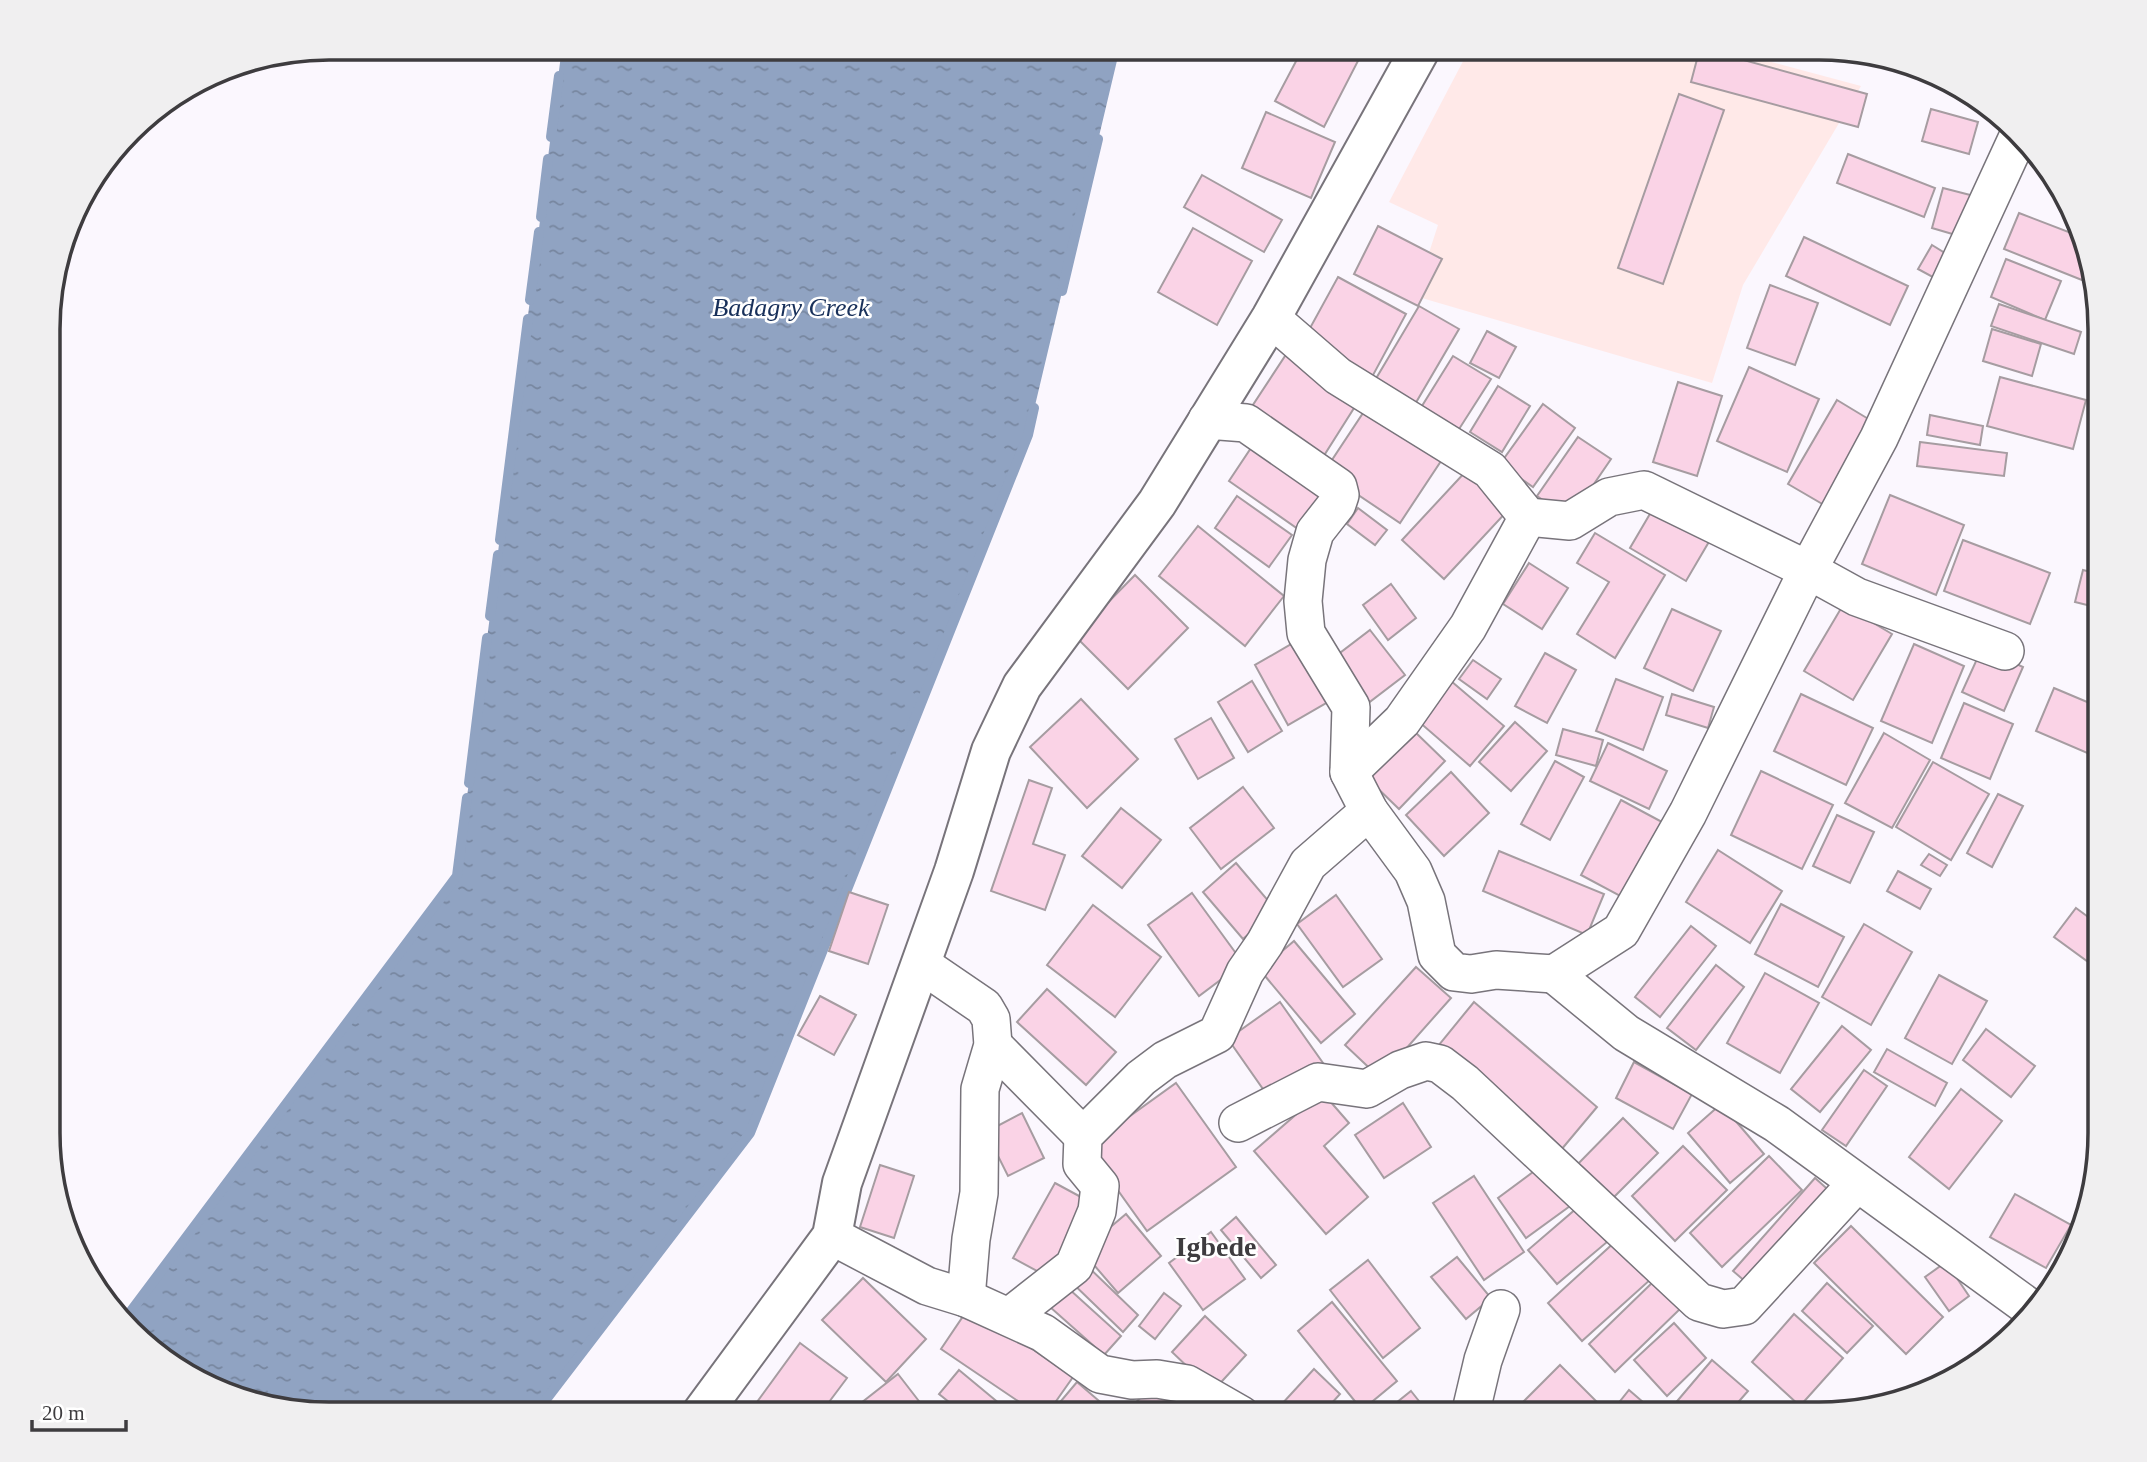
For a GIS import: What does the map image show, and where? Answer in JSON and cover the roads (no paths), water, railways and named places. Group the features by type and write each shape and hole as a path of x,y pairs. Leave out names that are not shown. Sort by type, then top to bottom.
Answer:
{"street":[{"path":"713,1402 832,1236 842,1183 954,871 991,751 1023,686 1157,503 1271,318 1414,60"},
{"path":"1554,974 1622,931 1688,813 1808,570 1879,438 2015,144"},
{"path":"1271,318 1338,376 1490,470 1528,517 1570,521 1609,497 1644,490 1808,570 1857,597 2005,651"},
{"path":"1207,420 1246,423 1338,487 1340,495 1337,504 1315,532 1307,561 1303,601 1306,633 1351,707 1349,772 1369,811 1413,871 1426,901 1437,956 1454,972 1471,974 1496,970 1554,974 1626,1033 1777,1124 2026,1305"},
{"path":"1349,772 1402,721 1468,627 1528,517"},
{"path":"1009,1317 1074,1266 1097,1211 1100,1186 1082,1164 1083,1136 1141,1078 1165,1060 1217,1034 1245,972 1265,943 1308,864 1369,811"},
{"path":"921,964 984,1007 991,1019 993,1045 980,1089 979,1193 971,1239 967,1297"},
{"path":"993,1045 1083,1136"},
{"path":"1238,1122 1318,1082 1367,1089 1400,1070 1426,1061 1440,1064 1465,1083 1699,1302 1723,1310 1744,1306 1857,1183"},
{"path":"832,1236 927,1286 967,1297 1044,1333 1100,1374 1132,1380 1157,1378 1187,1384 1218,1402"},
{"path":"1473,1402 1483,1360 1501,1309"}],"water":[{"name":"Badagry Creek","path":"560,60 1117,60 1028,435 750,1133 544,1402 311,1402 259,1393 209,1375 165,1347 128,1314 457,876"}],"waterway":[{"path":"551,137 559,76"},
{"path":"1062,291 1098,139"},
{"path":"541,217 548,159"},
{"path":"530,300 539,232"},
{"path":"500,540 528,319"},
{"path":"544,1402 750,1133 1028,435 1034,408"},
{"path":"490,616 498,555"},
{"path":"469,783 487,638"},
{"path":"129,1314 457,876 467,798"}],"district":[{"name":"Igbede","path":"1216,1246"}]}
